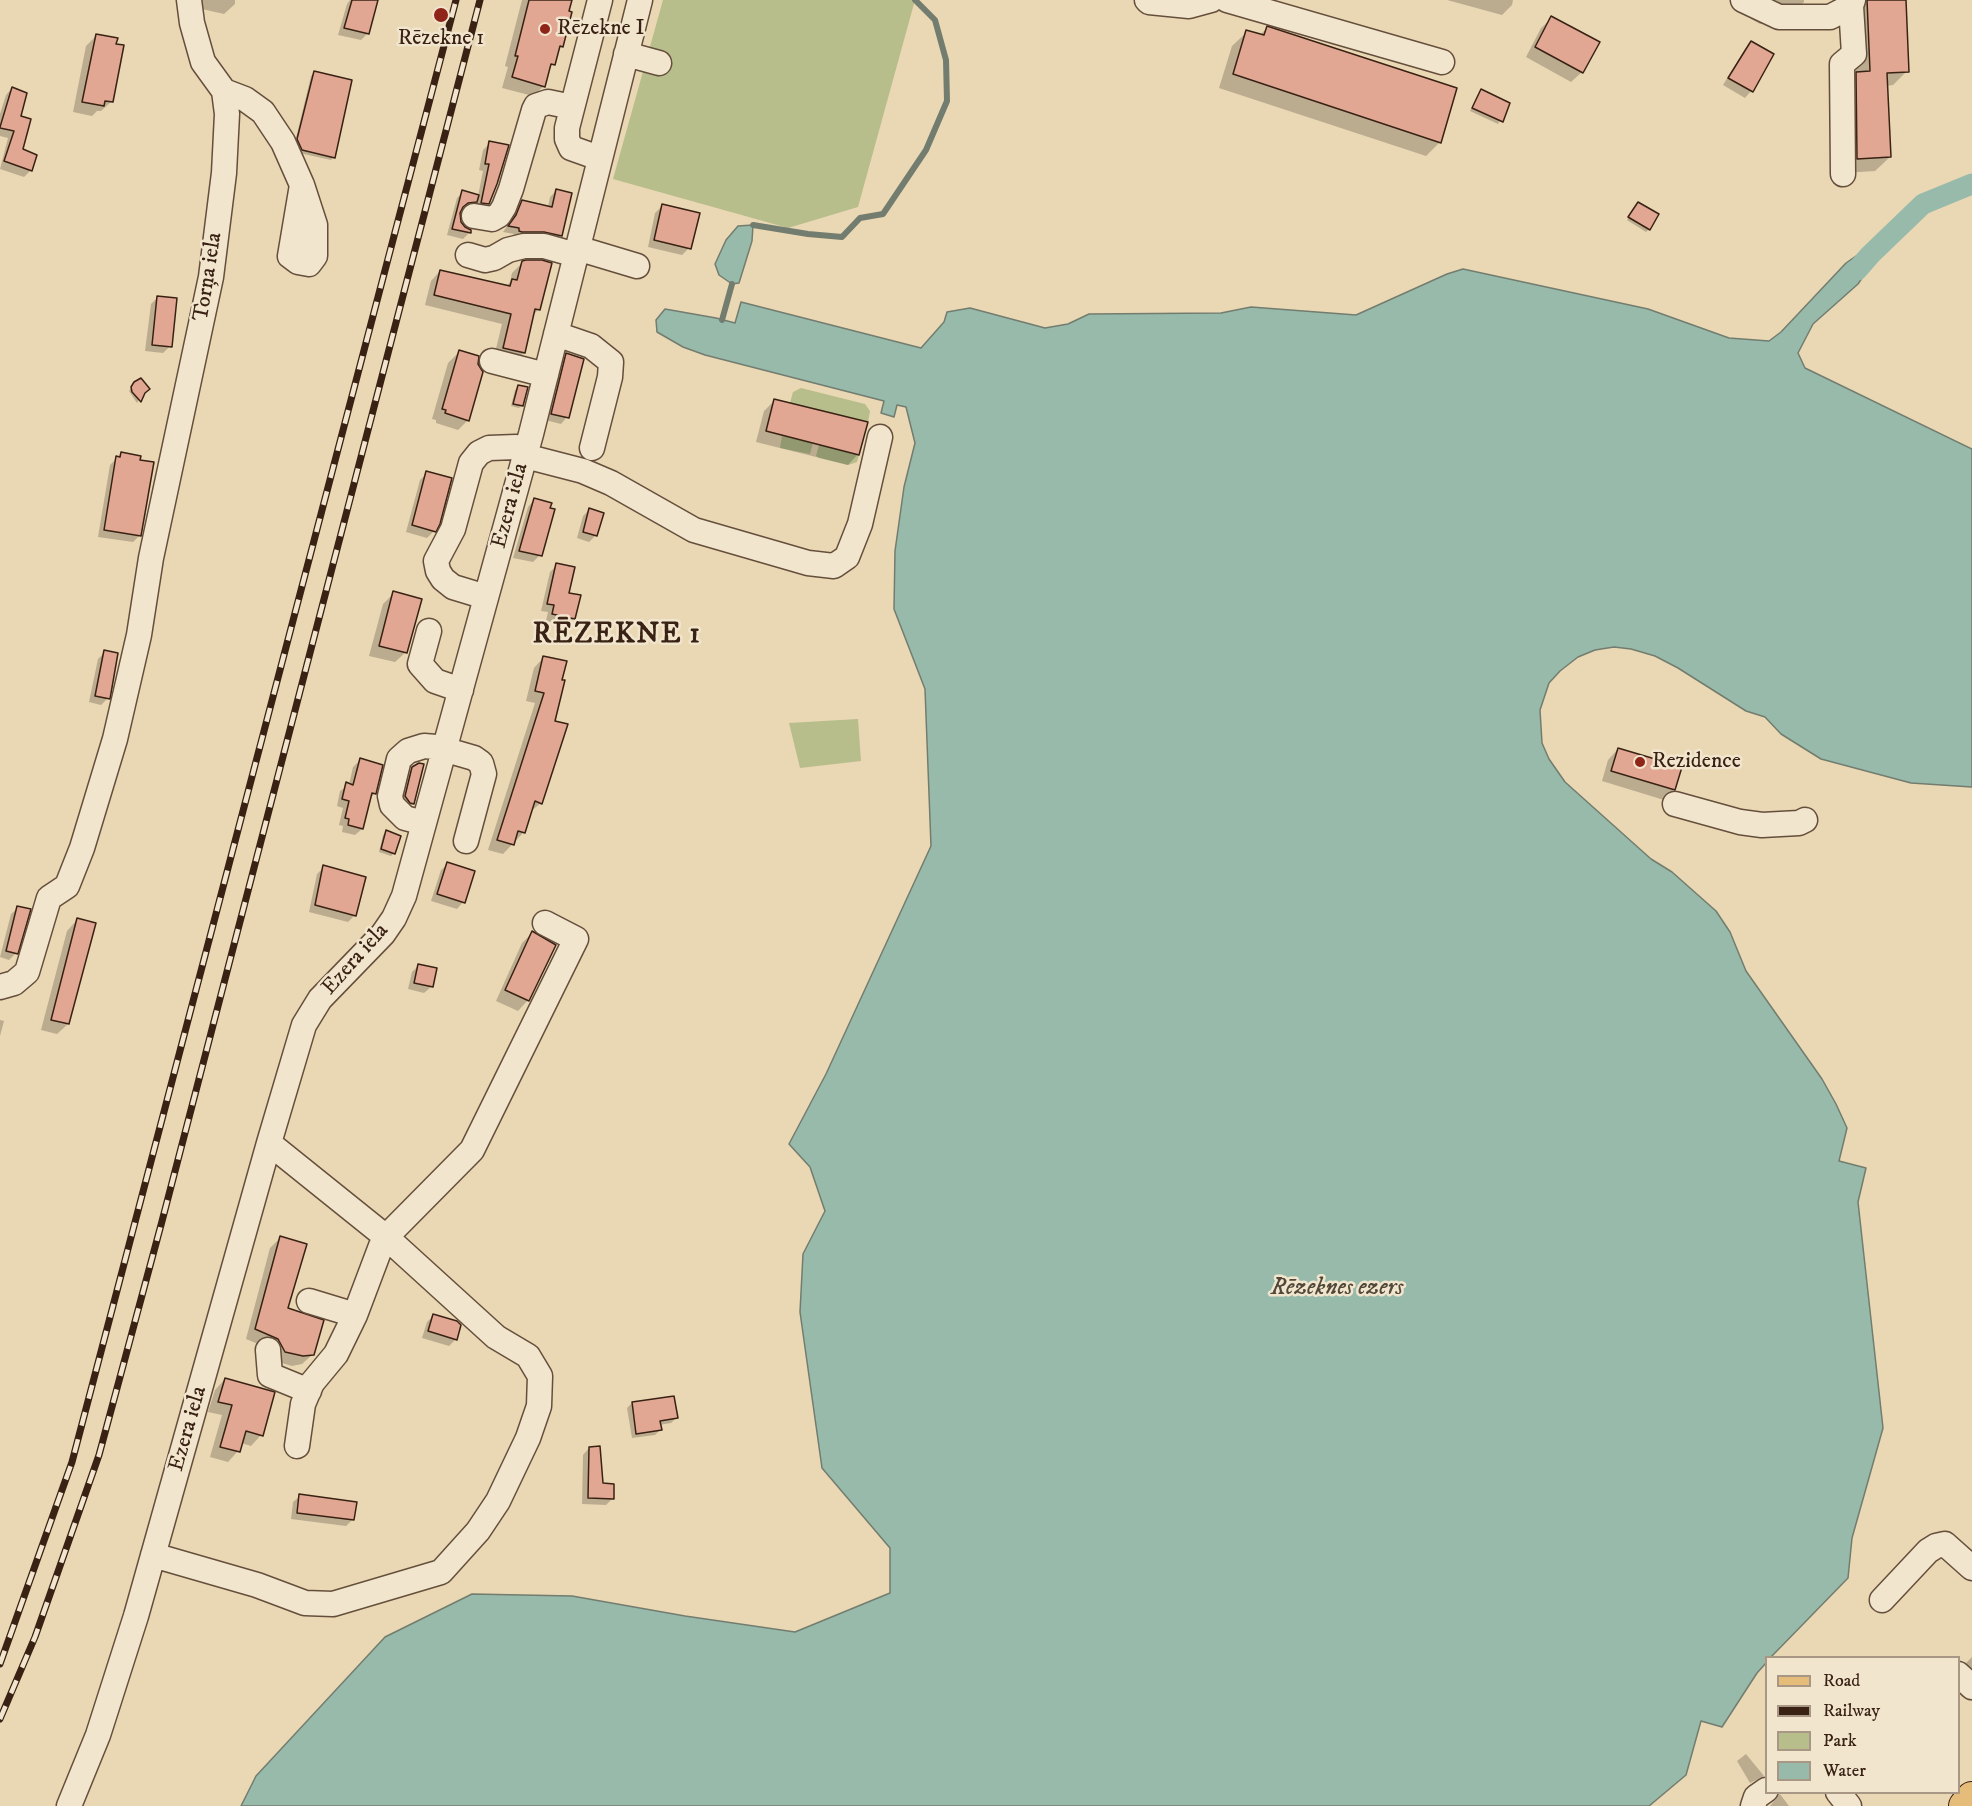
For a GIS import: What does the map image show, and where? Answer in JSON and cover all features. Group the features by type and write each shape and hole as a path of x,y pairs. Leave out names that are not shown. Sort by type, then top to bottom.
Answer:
{"main road":[{"path":"1965,1806 1972,1798"}],"street":[{"name":"Torņa iela","path":"0,987 14,983 27,972 49,898 67,886 82,848 115,739 139,635 151,558 211,277 224,173 227,114 224,92 203,62 192,23 189,0"},
{"path":"599,158 571,148 567,140 567,128 600,0"},
{"name":"Ezera iela","path":"69,1806 98,1735 136,1616 304,1025 320,999 383,934 394,918 404,896 526,453 640,0"},
{"path":"1147,0 1189,6 1211,0"},
{"path":"1227,0 1442,62"},
{"path":"1726,0 1732,2 1743,0 1779,17 1830,17 1852,3"},
{"path":"1843,174 1842,64 1854,54 1852,3"},
{"path":"626,54 659,63"},
{"path":"224,92 245,99 263,112 283,142 302,185"},
{"path":"474,216 492,219 499,215 504,207 536,106 548,102 572,107"},
{"path":"468,255 485,260 524,246 543,246 637,266"},
{"path":"556,334 591,346 611,362 610,377 592,448"},
{"path":"492,360 546,375"},
{"path":"486,597 453,587 443,579 436,561 453,529 471,464 479,453 489,448 516,447 526,453 583,471 620,488 694,530 808,563 834,566 847,557 860,524 880,437"},
{"path":"429,631 420,664 435,681 461,690"},
{"path":"424,823 405,818 392,805 390,796 399,759 408,751 424,746 445,749 474,758 481,763 484,774 466,841"},
{"path":"1675,804 1740,822 1762,825 1799,823 1805,820"},
{"path":"297,1446 303,1404 312,1383 336,1354 355,1314 381,1246 386,1237 472,1150 576,939 545,923"},
{"path":"153,1555 257,1585 305,1603 333,1604 441,1572 478,1531 498,1501 528,1438 538,1406 540,1376 528,1356 496,1337 386,1237 269,1143"},
{"path":"309,1301 355,1314"},
{"path":"268,1350 270,1375 309,1391"},
{"path":"1882,1600 1928,1551 1936,1546 1945,1544 1972,1568"},
{"path":"1960,1675 1972,1687"},
{"path":"1753,1806 1756,1797 1765,1791"},
{"path":"1840,1794 1850,1806"}],"green space":[{"path":"663,0 915,0 858,207 788,228 613,179"},
{"path":"801,388 865,404 870,411 868,422 790,403 793,392"},
{"path":"782,436 813,443 810,454 780,448"},
{"path":"819,445 859,455 857,462 848,465 819,458 816,456"},
{"path":"858,719 861,761 800,768 789,723"}],"water":[{"path":"753,225 752,241 739,283 732,284 719,275 715,264 726,240 738,226"},
{"name":"Rēzeknes ezers","path":"1869,247 1879,253 1858,284 1813,324 1798,353 1805,368 1972,449 1972,787 1911,783 1821,759 1781,734 1765,717 1746,711 1655,656 1631,649 1614,647 1595,650 1578,657 1549,683 1540,710 1542,743 1549,759 1565,782 1651,859 1672,872 1716,911 1730,932 1746,971 1822,1079 1836,1104 1847,1128 1839,1161 1866,1168 1858,1202 1883,1428 1852,1538 1848,1578 1772,1656 1765,1656 1765,1664 1722,1727 1701,1721 1686,1775 1649,1806 241,1806 256,1776 385,1637 472,1594 572,1596 795,1632 890,1593 890,1548 822,1468 800,1312 803,1254 825,1211 810,1167 789,1144 826,1074 931,846 925,689 894,609 895,551 904,487 915,443 906,407 897,405 894,417 881,413 884,401 705,355 683,347 657,332 656,320 665,309 735,323 741,302 921,348 944,322 947,312 970,308 1045,328 1068,324 1089,314 1221,313 1251,307 1356,315 1463,269 1648,309 1729,338 1769,341 1781,332 1846,263"}],"building":[{"path":"352,0 378,0 369,34 344,28"},
{"name":"Rēzekne I","path":"529,0 572,0 569,11 572,12 563,47 560,46 555,65 551,64 545,87 512,77"},
{"path":"1867,0 1906,0 1909,72 1887,73 1891,157 1857,159 1856,72 1870,71"},
{"path":"1551,16 1600,42 1583,73 1535,47"},
{"path":"1267,26 1457,88 1441,143 1233,74 1246,30 1264,35"},
{"path":"96,34 118,38 116,44 124,45 113,102 105,101 104,106 82,102"},
{"path":"1751,41 1774,54 1753,92 1728,78"},
{"path":"314,71 352,80 335,158 302,150 297,139"},
{"path":"12,87 27,93 21,116 31,119 23,149 37,155 32,171 4,161 14,131 0,127"},
{"path":"1481,89 1510,103 1503,122 1472,108"},
{"path":"489,141 509,145 489,204 481,203 489,164 485,164"},
{"path":"556,189 572,193 562,236 544,232 522,232 519,228 508,226 516,215 522,200 552,207"},
{"path":"462,190 479,195 477,202 468,203 460,213 461,222 471,230 471,233 452,229"},
{"path":"1638,202 1659,214 1650,230 1628,217"},
{"path":"662,204 700,213 691,249 654,240"},
{"path":"542,260 552,263 540,310 535,309 525,353 503,348 511,314 434,295 440,270 510,286 512,279 517,280 522,261"},
{"path":"157,296 177,298 172,347 152,345"},
{"path":"459,350 479,356 478,364 483,372 469,421 445,413 446,410 442,409"},
{"path":"566,353 584,359 569,418 551,414"},
{"path":"141,378 150,389 145,393 141,402 132,392 131,387"},
{"path":"518,385 528,387 523,406 513,404"},
{"path":"774,399 868,422 859,455 766,431"},
{"path":"121,452 141,456 140,460 154,462 141,536 104,530 116,456 120,457"},
{"path":"426,471 452,478 436,532 412,525"},
{"path":"534,498 552,503 550,508 555,509 542,556 519,551"},
{"path":"589,508 604,513 597,536 583,532"},
{"path":"556,563 575,567 569,593 581,595 575,619 552,614 554,605 547,604"},
{"path":"393,591 422,599 407,653 379,646"},
{"path":"104,650 118,653 110,699 95,696"},
{"path":"543,656 567,661 555,721 568,724 542,804 535,801 525,833 518,831 514,845 497,840 544,693 535,691"},
{"name":"Rezidence","path":"1618,748 1682,767 1675,790 1611,771"},
{"path":"360,758 383,765 376,794 372,793 363,829 348,825 349,819 345,818 349,801 342,799 346,782 353,785"},
{"path":"419,763 424,764 414,804 410,803 405,796 412,767"},
{"path":"386,830 401,836 395,854 381,849"},
{"path":"447,862 475,871 465,903 437,894"},
{"path":"323,865 366,877 356,916 315,905"},
{"path":"17,906 31,909 18,954 6,951"},
{"path":"77,918 96,923 69,1024 51,1020"},
{"path":"532,931 556,945 529,1001 505,990"},
{"path":"418,964 437,968 433,987 414,983"},
{"path":"280,1236 307,1244 288,1308 324,1320 314,1355 303,1356 285,1352 278,1339 255,1329"},
{"path":"433,1314 457,1321 461,1325 457,1340 428,1331"},
{"path":"225,1378 275,1392 263,1436 246,1431 240,1452 220,1447 232,1405 218,1402"},
{"path":"674,1396 678,1418 660,1421 662,1430 636,1434 632,1402"},
{"path":"600,1446 603,1483 614,1484 614,1499 588,1498 589,1447"},
{"path":"299,1494 357,1502 354,1520 297,1513"}],"waterway":[{"path":"753,225 842,237 860,218 883,214 926,150 947,101 946,60 935,20 915,0"},
{"path":"1857,270 1923,204 1972,184"},
{"path":"722,320 732,284"}],"railway":[{"path":"0,1664 72,1462 456,0"},
{"path":"0,1719 35,1637 99,1455 480,0"}],"place":[{"name":"Rēzekne 1","path":"441,15"},
{"name":"Rēzekne I","path":"545,29"},
{"name":"Rezidence","path":"1640,762"}],"district":[{"name":"RĒZEKNE 1","path":"617,636"}]}
